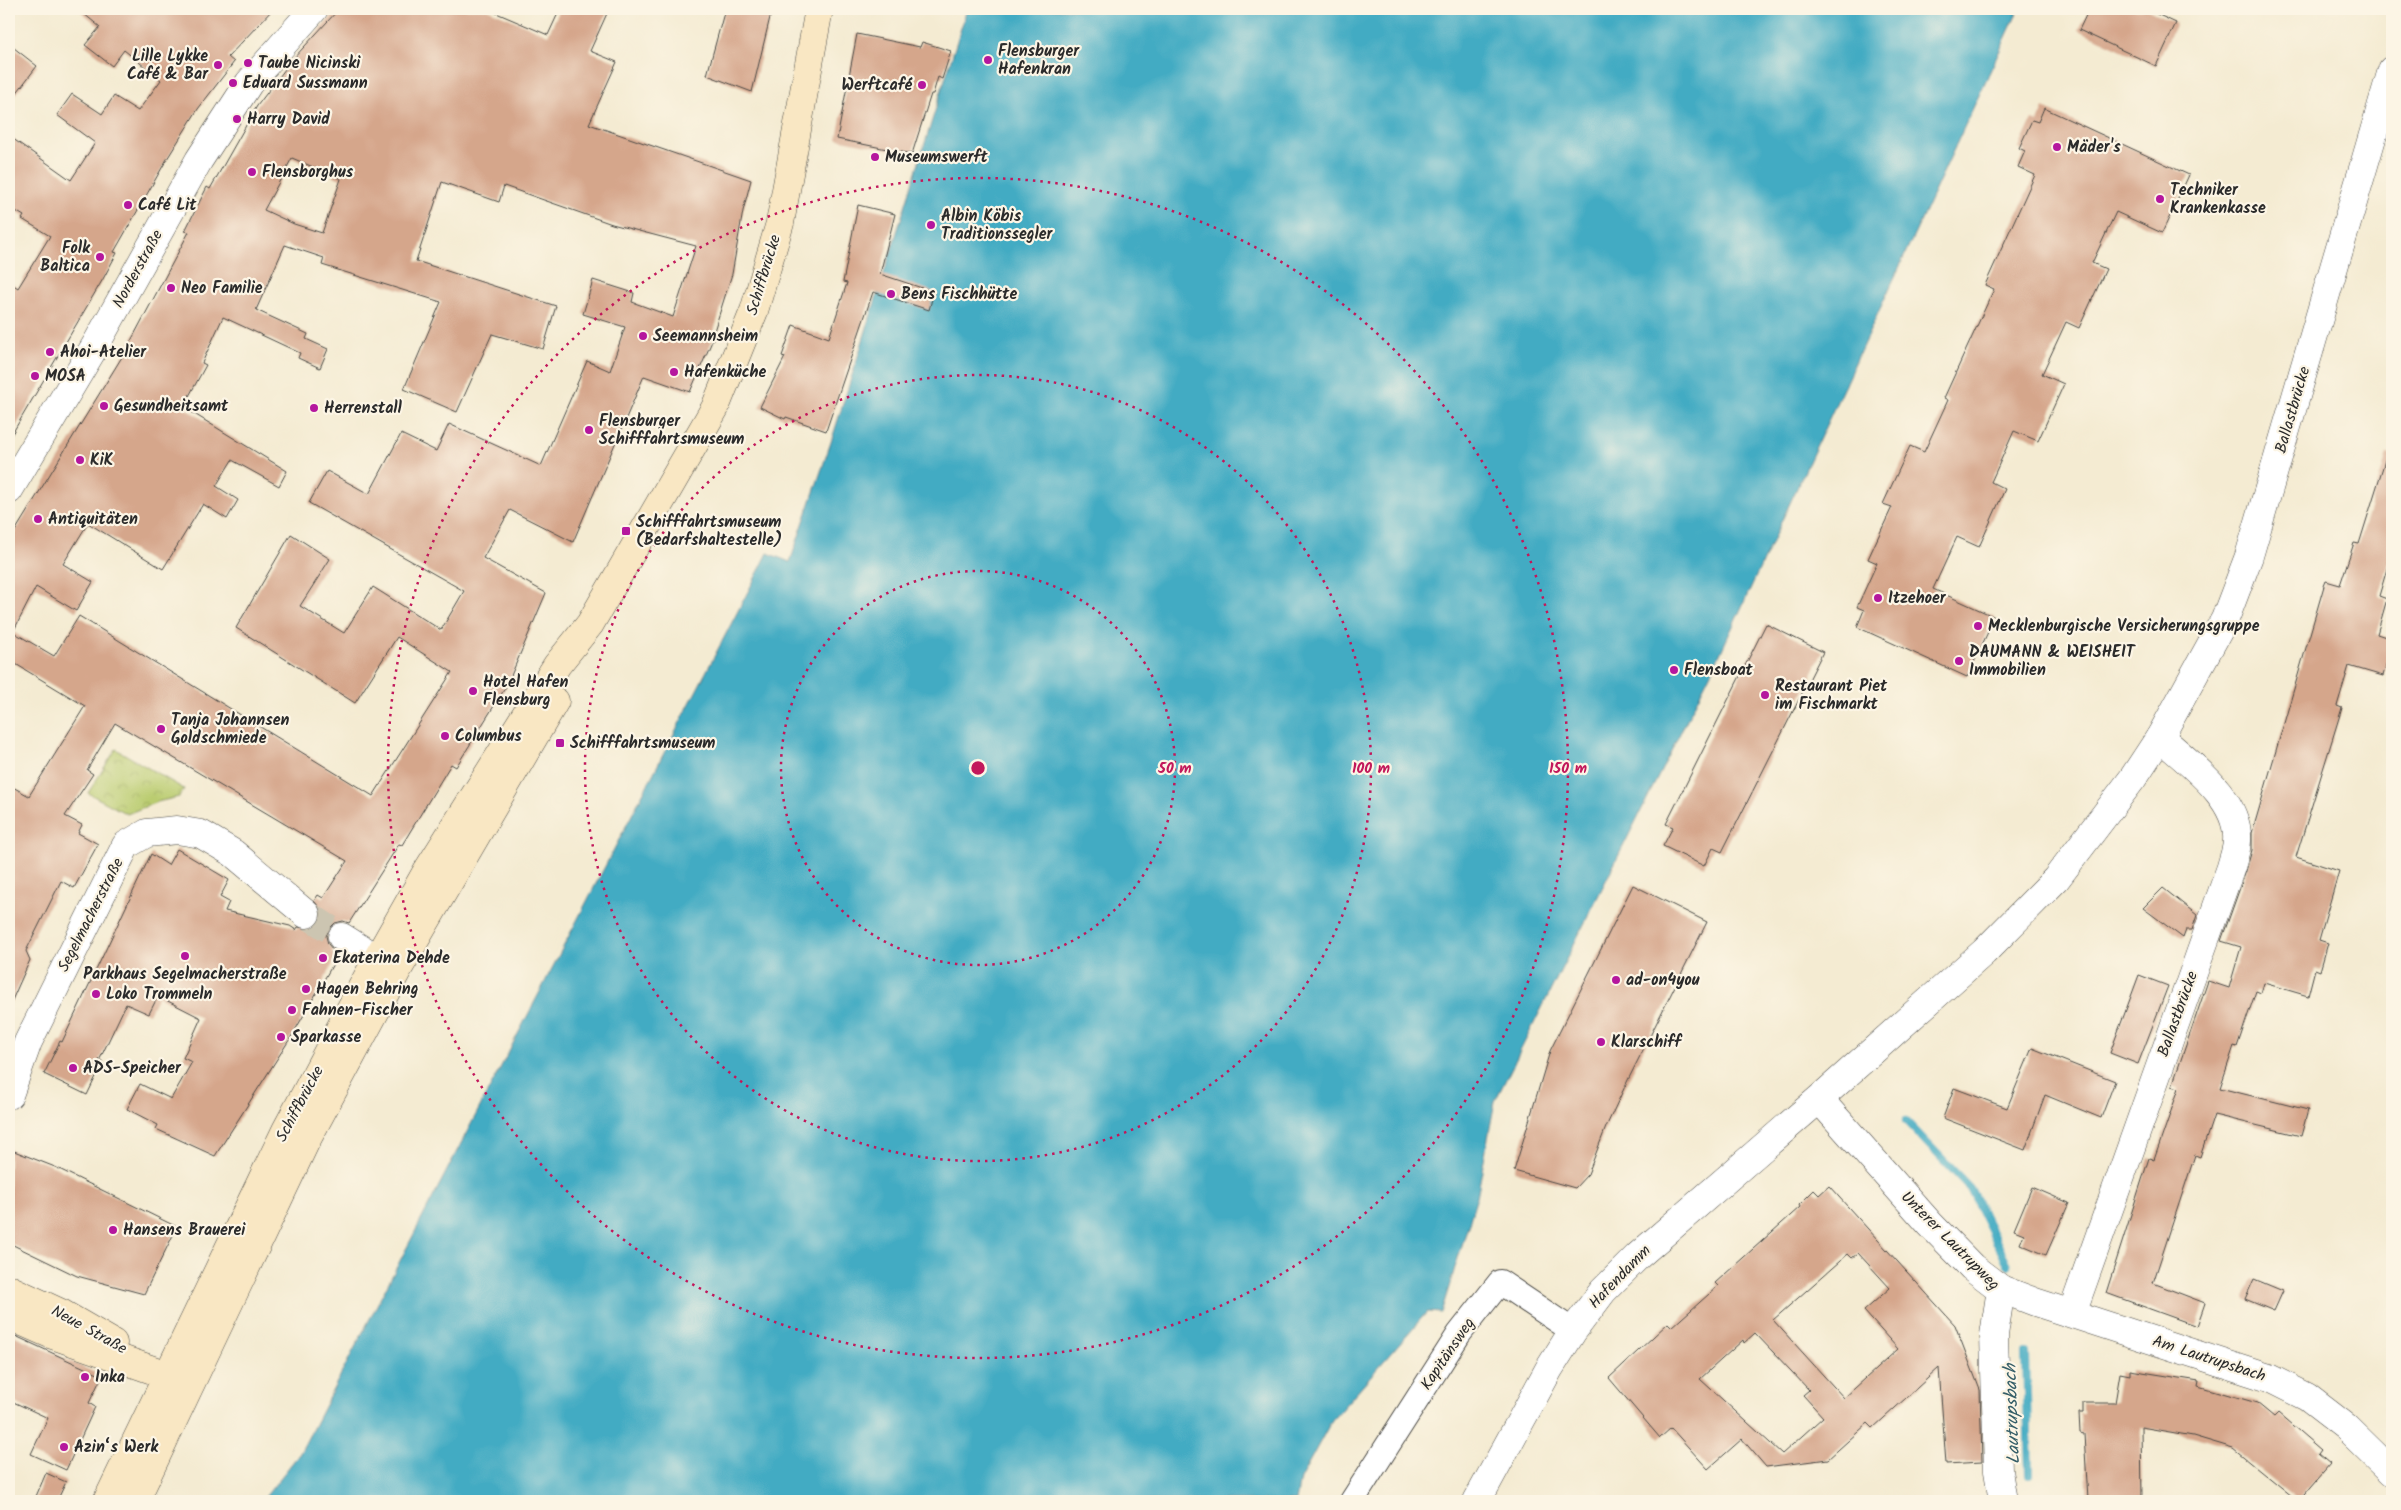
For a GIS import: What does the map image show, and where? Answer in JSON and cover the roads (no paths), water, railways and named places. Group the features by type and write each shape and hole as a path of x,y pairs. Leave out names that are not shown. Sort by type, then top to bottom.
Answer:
{"main road":[{"name":"Schiffbrücke","path":"135,1501 178,1379 286,1130 377,959 428,871 552,673 590,624 715,408 754,311 780,223 819,9"},
{"name":"Schiffbrücke","path":"107,1501 178,1379 397,971 572,673 590,624"},
{"name":"Neue Straße","path":"9,1289 63,1314 178,1379"},
{"name":"Neue Straße","path":"9,1316 50,1334 178,1379"}],"street":[{"name":"Norderstraße","path":"9,490 95,346 199,160 249,83 310,10"},
{"name":"Ballastbrücke","path":"1819,1099 1984,952 2056,878 2133,778 2160,737 2225,620 2249,556 2392,70"},
{"name":"Ballastbrücke","path":"2072,1313 2231,867 2237,840 2235,821 2219,792 2160,737"},
{"name":"Segelmacherstraße","path":"9,1095 28,1042 126,846 147,833 178,830 201,834 233,853 306,914"},
{"path":"342,936 377,959"},
{"name":"Unterer Lautrupweg","path":"1819,1099 1930,1224 1972,1267 2001,1289 1994,1335 1998,1471 2003,1501"},
{"name":"Hafendamm","path":"1477,1501 1549,1369 1573,1331 1603,1291 1638,1256 1819,1099"},
{"name":"Kapitänsweg","path":"1352,1501 1459,1334 1500,1282 1573,1331"},
{"name":"Am Lautrupsbach","path":"2001,1289 2269,1378 2307,1397 2338,1421 2392,1472"}],"water":[{"path":"967,9 2019,9 1720,654 1495,1101 1477,1197 1441,1313 1427,1312 1332,1420 1300,1479 1296,1501 262,1501 300,1453 768,553 790,562 831,442"}],"waterway":[{"name":"Lautrupsbach","path":"1906,1121 1970,1188 2008,1265"},
{"name":"Lautrupsbach","path":"2026,1353 2029,1474"}],"tunnel":[{"path":"306,914 342,937"}],"place":[{"name":"Flensburger Hafenkran","path":"988,60"},
{"name":"Taube Nicinski","path":"248,63"},
{"name":"Lille Lykke Café & Bar","path":"218,65"},
{"name":"Eduard Sussmann","path":"233,83"},
{"name":"Werftcafé","path":"922,85"},
{"name":"Harry David","path":"237,119"},
{"name":"Mäder's","path":"2057,147"},
{"name":"Museumswerft","path":"875,157"},
{"name":"Flensborghus","path":"252,172"},
{"name":"Techniker Krankenkasse","path":"2160,199"},
{"name":"Café Lit","path":"128,205"},
{"name":"Albin Köbis Traditionssegler","path":"931,225"},
{"name":"Folk Baltica","path":"100,257"},
{"name":"Neo Familie","path":"171,288"},
{"name":"Bens Fischhütte","path":"891,294"},
{"name":"Seemannsheim","path":"643,336"},
{"name":"Ahoi-Atelier","path":"50,352"},
{"name":"Hafenküche","path":"674,372"},
{"name":"MOSA","path":"35,376"},
{"name":"Gesundheitsamt","path":"104,406"},
{"name":"Herrenstall","path":"314,408"},
{"name":"Flensburger Schifffahrtsmuseum","path":"589,430"},
{"name":"KiK","path":"80,460"},
{"name":"Antiquitäten","path":"38,519"},
{"name":"Schifffahrtsmuseum (Bedarfshaltestelle)","path":"626,531"},
{"name":"Itzehoer","path":"1878,598"},
{"name":"Mecklenburgische Versicherungsgruppe","path":"1978,626"},
{"name":"DAUMANN & WEISHEIT Immobilien","path":"1959,661"},
{"name":"Flensboat","path":"1674,670"},
{"name":"Hotel Hafen Flensburg","path":"473,691"},
{"name":"Restaurant Piet im Fischmarkt","path":"1765,695"},
{"name":"Tanja Johannsen Goldschmiede","path":"161,729"},
{"name":"Columbus","path":"445,736"},
{"name":"Schifffahrtsmuseum","path":"560,743"},
{"name":"Parkhaus Segelmacherstraße","path":"185,956"},
{"name":"Ekaterina Dehde","path":"323,958"},
{"name":"ad-on4you","path":"1616,980"},
{"name":"Hagen Behring","path":"306,989"},
{"name":"Loko Trommeln","path":"96,994"},
{"name":"Fahnen-Fischer","path":"292,1010"},
{"name":"Sparkasse","path":"281,1037"},
{"name":"Klarschiff","path":"1601,1042"},
{"name":"ADS-Speicher","path":"73,1068"},
{"name":"Hansens Brauerei","path":"113,1230"},
{"name":"Inka","path":"85,1377"},
{"name":"Azin‘s Werk","path":"64,1447"}]}
